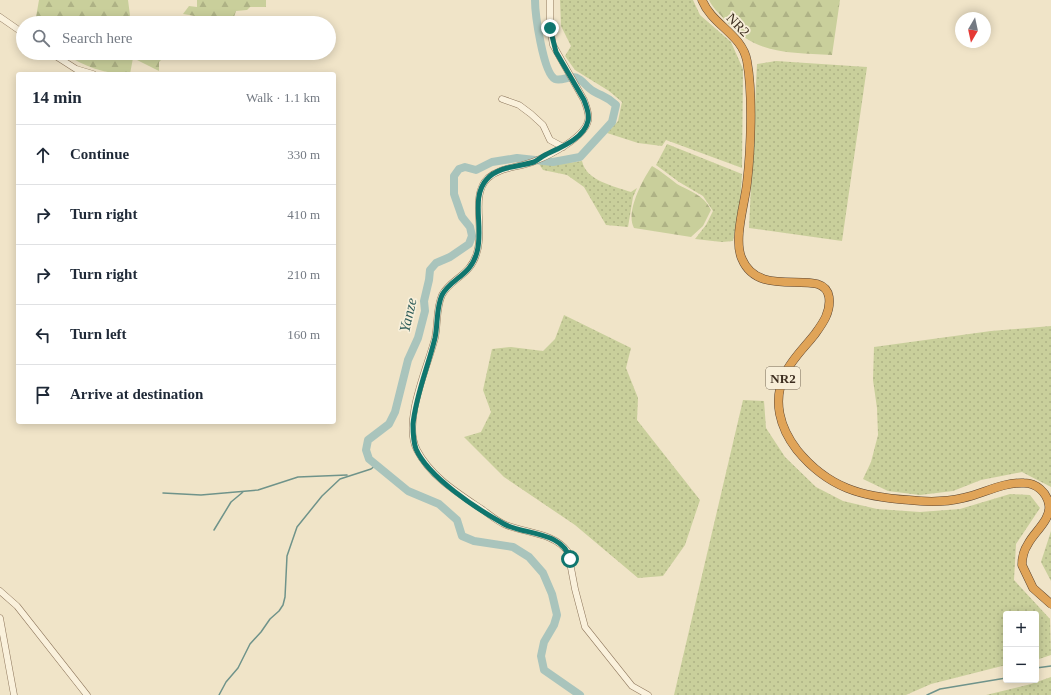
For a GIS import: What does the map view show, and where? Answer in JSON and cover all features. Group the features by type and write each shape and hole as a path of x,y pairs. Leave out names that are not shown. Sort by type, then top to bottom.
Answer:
{"highway":[{"name":"NR2","path":"702,0 716,20 737,39 743,49 747,62 750,85 748,168 740,234 741,258 758,278 780,282 816,283 826,289 829,296 828,313 823,323 789,367 781,385 778,406 780,420 786,433 806,460 823,475 842,487 860,494 923,501 951,500 964,498 1006,485 1020,483 1035,485 1045,493 1049,506 1043,523 1027,545 1022,565 1033,588 1051,604"}],"street":[{"path":"550,0 553,45 586,104 588,121 579,134 563,147 545,155 535,162 505,169 492,175 480,189 478,199 481,235 477,252 473,264 466,273 446,289 439,303 434,340 418,393 413,424 414,442 416,449 426,465 446,486 504,524 548,537 565,547 568,552 585,627 632,686 648,695"},
{"path":"0,17 16,28"},
{"path":"62,60 76,69 86,72"},
{"path":"502,99 520,105 543,124 550,140 563,147"},
{"path":"0,591 17,606 87,695"},
{"path":"0,618 14,695"}],"green space":[{"path":"39,0 128,0 130,16 36,16"},
{"path":"197,0 266,0 266,7 250,7 247,10 236,11 234,16 195,16 183,14 189,6 197,7"},
{"path":"560,0 693,0 700,15 731,42 743,69 742,168 666,140 662,146 638,143 607,133 618,121 622,102 609,91 575,70 565,56 571,46 561,26"},
{"path":"709,0 840,0 832,55 787,52 761,46 748,40 736,31 716,10"},
{"path":"75,60 133,60 130,72 107,72 95,69"},
{"path":"137,60 161,60 159,62 159,71"},
{"path":"776,61 867,67 842,241 749,228 757,64"},
{"path":"667,144 742,174 740,205 733,241 722,242 695,239 706,225 713,211 703,196 679,182 656,165"},
{"path":"582,161 589,173 602,182 631,192 637,188 633,197 628,227 606,225 584,187 567,175 543,170 539,164 554,165"},
{"path":"652,166 677,184 701,197 711,210 703,226 691,237 634,228 632,221 633,205 640,187"},
{"path":"564,315 631,348 626,368 638,398 637,420 700,500 685,545 663,576 638,578 575,525 504,477 464,437 481,432 491,412 483,390 492,349 511,347 543,351 555,339"},
{"path":"1051,326 1051,487 1022,472 981,480 953,491 920,495 888,491 863,479 871,462 878,435 877,408 873,380 874,347 991,331"},
{"path":"743,400 764,401 766,428 785,457 816,487 843,501 877,509 920,512 960,509 1010,494 1030,495 1040,508 1016,544 1014,580 1050,619 1051,655 1039,659 1039,611 1003,611 1003,666 931,684 906,695 674,695"},
{"path":"1051,531 1051,581 1041,562"},
{"path":"1051,677 1051,695 986,695 1039,683 1039,681"}],"waterway":[{"name":"Yanze","path":"535,0 540,42 543,55 551,74 555,79 576,77 593,91 607,98 616,105 612,122 580,157 553,162 517,158 492,162 476,170 465,167 459,169 454,176 454,194 462,217 470,227 472,236 469,244 450,257 436,263 430,270 424,301 425,311 418,338 408,360 395,412 389,424 368,440 366,450 369,459 408,491 439,504 457,520 462,536 474,541 513,547 529,557 543,573 552,594 557,615 554,625 544,642 541,656 544,670 580,695"},
{"path":"219,695 226,682 238,668 250,644 283,605 285,597 287,556 297,527 322,496 340,479 371,469 376,465"},
{"path":"163,493 201,495 258,490 298,477 347,475"},
{"path":"214,530 231,502 243,492"},
{"path":"1039,668 1051,666"},
{"path":"927,695 940,689 1003,678"}],"route":[{"path":"550,28 553,45 556,52 584,100 587,108 588,121 579,134 567,145 545,155 535,162 513,166 492,175 480,189 478,199 481,235 477,252 473,264 466,273 446,289 439,303 436,332 418,393 413,424 413,436 416,449 426,465 446,486 504,524 548,537 565,547 570,559"}]}
